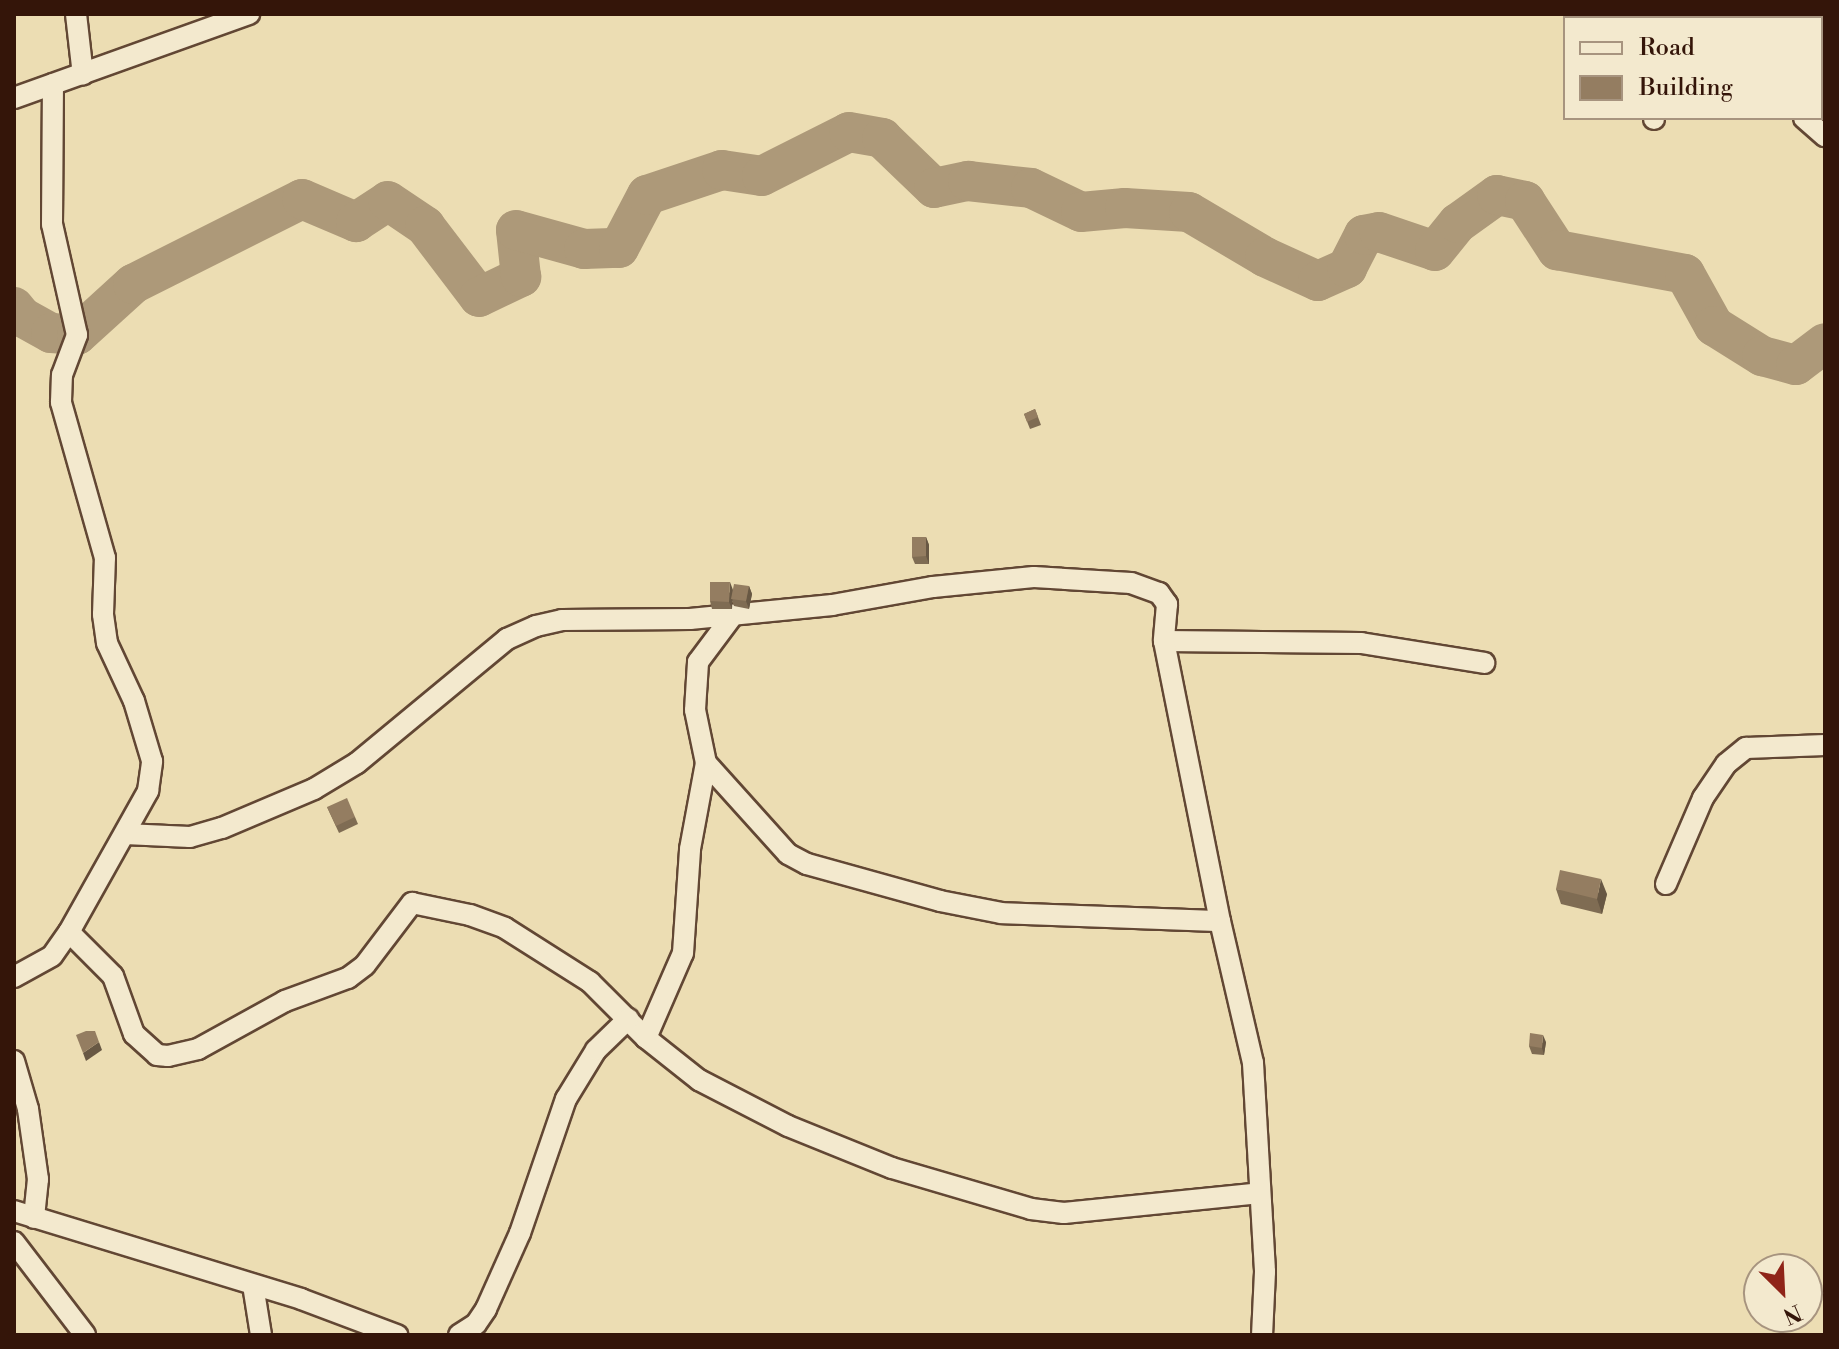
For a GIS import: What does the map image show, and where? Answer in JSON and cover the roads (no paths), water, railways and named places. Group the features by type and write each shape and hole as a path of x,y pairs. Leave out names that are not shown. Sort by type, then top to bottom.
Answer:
{"street":[{"path":"76,14 83,75"},
{"path":"14,98 249,14"},
{"path":"14,977 52,956 69,932 148,791 152,761 134,701 107,643 103,614 105,558 61,402 62,375 77,335 52,224 53,84"},
{"path":"1806,120 1825,136"},
{"path":"125,834 190,837 222,828 314,789 357,763 507,639 536,626 562,620 690,619 733,615 832,605 948,585 1034,577 1131,583 1159,593 1167,604 1164,641 1220,921 1253,1063 1265,1272 1262,1335"},
{"path":"646,1038 683,953 690,849 706,763 695,710 698,662 733,615"},
{"path":"1164,641 1361,643 1484,663"},
{"path":"1666,884 1703,798 1732,758 1746,748 1825,745"},
{"path":"706,763 788,854 807,864 940,901 1001,913 1220,921"},
{"path":"69,932 113,976 134,1034 157,1055 168,1056 198,1049 285,1001 348,978 365,965 412,903 470,915 505,928 590,982 646,1038 699,1080 788,1126 892,1168 1031,1209 1064,1213 1260,1193"},
{"path":"459,1335 476,1324 492,1296 520,1233 566,1099 596,1050 628,1019"},
{"path":"14,1061 28,1109 38,1179 24,1214 253,1285 397,1335"},
{"path":"14,1242 85,1335"},
{"path":"253,1285 261,1335"}],"waterway":[{"path":"14,307 22,317 51,333 77,335 133,284 302,199 356,222 388,201 425,226 479,297 521,277 516,230 584,249 619,248 647,195 722,170 762,176 849,132 882,138 934,188 968,181 1031,188 1081,212 1125,208 1189,212 1265,257 1318,281 1347,268 1364,235 1379,232 1435,251 1458,223 1497,195 1525,201 1557,250 1685,274 1714,326 1762,356 1796,365 1825,343"}]}
